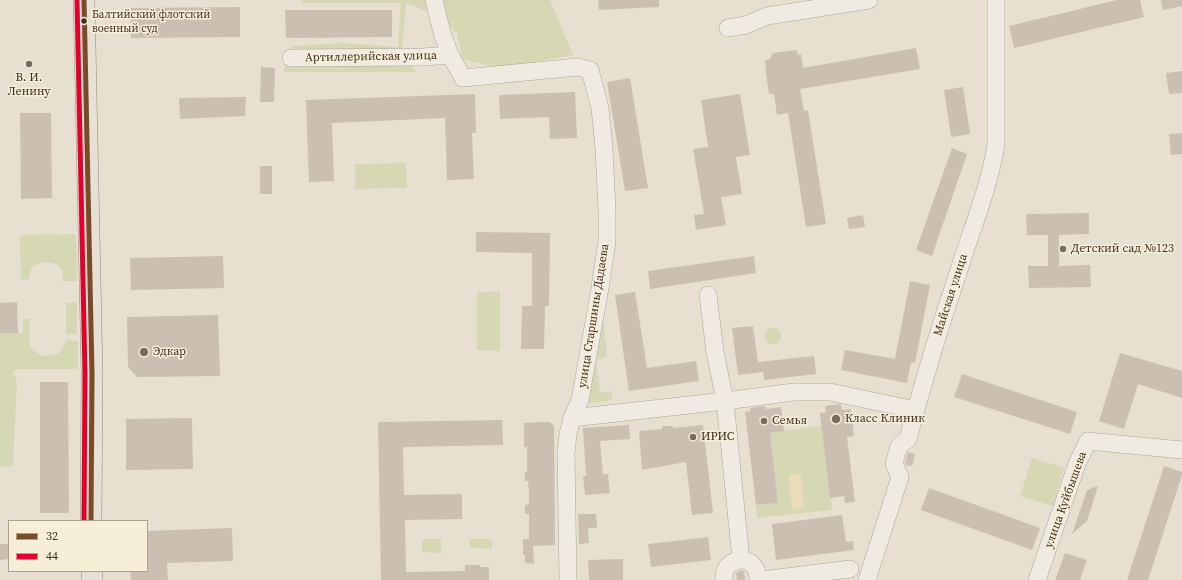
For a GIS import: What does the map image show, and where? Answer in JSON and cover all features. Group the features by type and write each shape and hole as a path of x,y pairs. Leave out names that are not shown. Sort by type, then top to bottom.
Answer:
{"main road":[{"path":"84,0 92,374 91,520"}],"street":[{"name":"улица Старшины Дадаева","path":"434,0 442,33 450,55 463,78 578,67 590,70 600,108 604,142 607,241 580,400 572,418 568,434 566,454 568,580"},
{"path":"728,28 746,25 767,16 782,7 869,0"},
{"name":"Майская улица","path":"868,580 900,477 894,464 899,446 908,439 942,318 979,212 992,168 996,145 996,0"},
{"name":"Артиллерийская улица","path":"291,58 423,57 450,55"},
{"path":"708,295 725,401 741,560"},
{"path":"572,418 794,392 830,392 916,410"},
{"name":"улица Куйбышева","path":"1037,580 1078,464 1088,441 1182,450"},
{"path":"721,580 729,565 732,562 741,560 752,563 756,567 758,580 850,569"}],"green space":[{"path":"301,0 550,0 573,55 502,69 462,59 457,33 429,12 406,3 402,48 416,72 283,72 293,46 342,43 398,47 401,3 303,3"},
{"path":"406,163 407,188 355,189 355,164"},
{"path":"20,235 76,235 77,281 63,281 63,273 61,268 46,262 33,266 29,279 21,280"},
{"path":"500,291 500,351 477,350 477,292"},
{"path":"77,302 77,334 66,334 66,303"},
{"path":"602,316 607,356 596,360 600,393 611,391 612,400 591,403 588,401"},
{"path":"23,319 29,319 30,347 40,355 50,356 59,353 67,340 78,341 78,368 17,369 13,372 17,382 13,465 0,467 0,333 23,333"},
{"path":"773,328 779,330 781,336 779,342 773,344 767,342 765,336 767,330"},
{"path":"822,425 832,510 757,518 756,505 778,503 770,433"},
{"path":"1032,458 1064,468 1053,506 1020,496"},
{"path":"425,539 441,539 441,553 422,552 422,542"},
{"path":"470,539 489,539 492,542 492,549 470,548"}],"sand":[{"path":"801,474 804,508 792,509 789,475"}],"building":[{"path":"598,0 659,0 659,7 599,10"},
{"path":"1117,0 1140,0 1144,17 1014,48 1009,26"},
{"path":"1161,0 1182,0 1182,6 1163,10"},
{"path":"240,7 240,37 131,38 131,8"},
{"path":"285,10 392,10 392,37 286,38"},
{"path":"916,48 920,69 800,89 804,111 808,110 826,224 806,227 788,113 777,115 774,94 769,94 765,60 770,59 773,53 797,50 798,55 801,54 803,68"},
{"path":"261,67 275,68 274,102 260,102"},
{"path":"1182,71 1182,93 1169,94 1166,73"},
{"path":"630,78 648,188 625,191 607,82"},
{"path":"963,87 970,134 951,137 944,90"},
{"path":"575,92 577,138 550,139 549,117 500,119 499,95"},
{"path":"475,94 476,133 472,133 474,179 447,180 445,118 332,123 334,181 309,182 306,100"},
{"path":"740,94 750,155 736,157 742,194 721,197 726,225 696,230 694,215 704,214 693,149 708,147 701,100"},
{"path":"246,97 245,116 180,119 179,98"},
{"path":"20,113 51,113 52,198 21,199"},
{"path":"1182,133 1182,154 1171,155 1169,134"},
{"path":"952,148 967,154 932,256 916,250"},
{"path":"260,166 272,166 272,194 260,194"},
{"path":"1089,213 1089,234 1059,235 1059,266 1090,265 1091,287 1029,288 1028,266 1048,266 1048,235 1027,235 1026,214"},
{"path":"863,215 865,227 849,229 847,218"},
{"path":"476,232 550,233 549,306 545,306 544,349 521,349 522,306 532,306 532,253 476,252"},
{"path":"223,256 224,288 131,290 130,258"},
{"path":"754,256 756,273 650,289 648,271"},
{"path":"910,281 930,285 915,363 911,362 907,383 841,370 845,350 895,359"},
{"path":"635,292 647,368 696,361 699,381 629,391 615,295"},
{"path":"17,302 18,333 0,333 0,303"},
{"path":"218,315 220,376 137,377 128,367 127,317"},
{"path":"753,326 758,362 814,356 816,374 764,380 763,372 738,375 732,328"},
{"path":"1120,353 1182,371 1182,398 1138,384 1124,429 1099,421"},
{"path":"962,374 1077,412 1070,434 954,397"},
{"path":"40,382 68,382 69,513 40,513"},
{"path":"841,404 842,410 851,409 854,436 847,437 855,502 845,503 844,496 830,498 820,413 826,412 825,406"},
{"path":"765,406 766,409 781,407 784,431 770,433 778,503 756,505 745,412 750,411 750,408"},
{"path":"192,418 193,469 126,470 126,419"},
{"path":"502,420 503,445 403,447 404,495 462,494 462,519 405,520 406,572 465,571 465,565 480,565 480,567 489,567 489,580 381,580 378,422"},
{"path":"550,422 554,426 555,545 533,546 534,564 525,563 525,555 523,555 523,539 529,539 529,514 525,514 525,505 529,504 529,493 528,481 525,481 525,472 527,472 527,447 524,447 524,423"},
{"path":"629,425 630,439 600,441 603,474 608,474 610,493 585,495 583,476 586,476 583,428"},
{"path":"703,425 713,513 692,515 686,462 642,470 639,431 662,429 662,426 673,426 673,428"},
{"path":"908,452 915,454 912,466 905,465"},
{"path":"1164,466 1182,472 1182,475 1148,580 1127,580"},
{"path":"1098,486 1087,521 1072,534 1087,490"},
{"path":"929,488 1040,528 1032,550 921,510"},
{"path":"578,514 596,514 597,528 588,528 589,543 579,544"},
{"path":"842,515 846,542 853,541 854,550 776,560 772,524"},
{"path":"232,528 233,561 167,563 168,580 131,580 130,572 148,572 148,531"},
{"path":"708,537 711,560 651,567 648,544"},
{"path":"0,544 8,544 8,559 0,560"},
{"path":"1065,553 1087,560 1080,580 1055,580"},
{"path":"623,559 623,580 589,580 588,560"},
{"path":"741,570 744,571 745,580 737,580 736,573"}],"transit line":[{"name":"44","path":"77,0 85,374 84,520"},
{"name":"32","path":"84,0 92,374 91,520"}],"place":[{"name":"Балтийский флотский военный суд","path":"84,21"},
{"name":"В. И. Ленину","path":"29,64"},
{"name":"Детский сад №123","path":"1063,249"},
{"name":"Эдкар","path":"144,352"},
{"name":"Класс Клиник","path":"836,419"},
{"name":"Семья","path":"764,421"},
{"name":"ИРИС","path":"693,437"}]}
